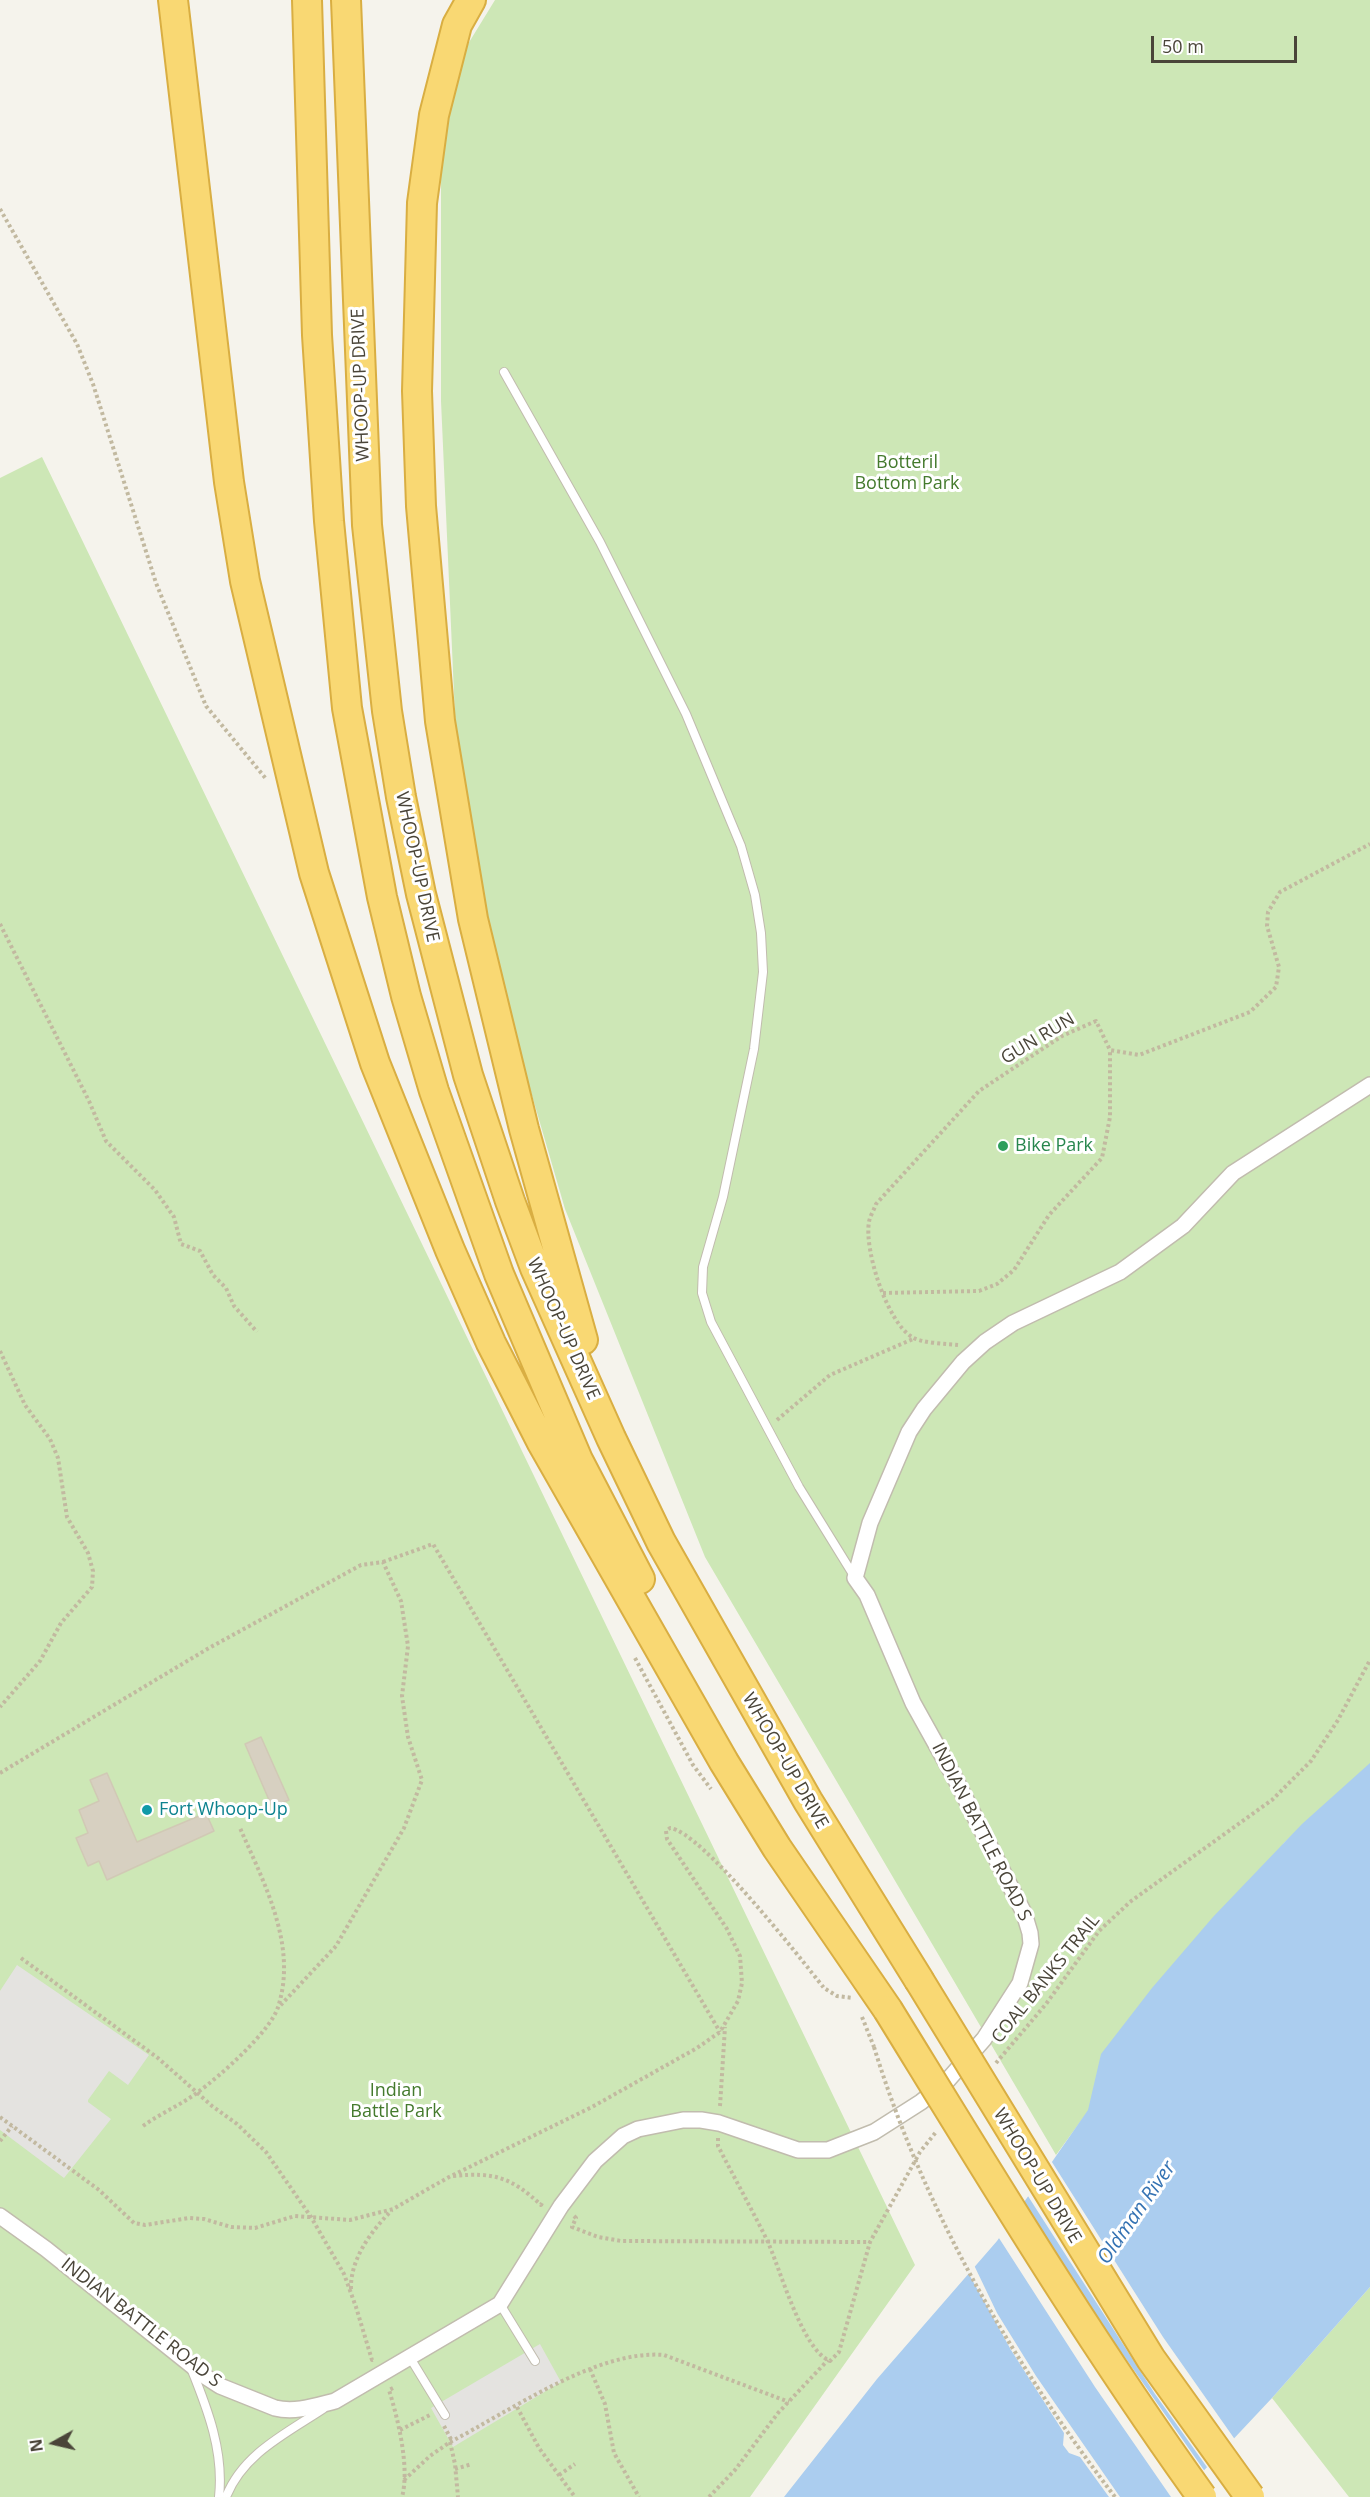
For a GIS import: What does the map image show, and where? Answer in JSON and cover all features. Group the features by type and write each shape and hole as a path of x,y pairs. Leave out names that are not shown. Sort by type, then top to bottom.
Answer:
{"highway":[{"path":"172,0 229,482 245,582 314,873 375,1063 491,1343 541,1441 736,1781 777,1848 888,2010"},
{"name":"WHOOP-UP DRIVE","path":"307,0 317,335 329,521 346,696 382,897 406,996 434,1090 500,1274 578,1460 679,1648 888,2010 1044,2261 1202,2497"},
{"name":"WHOOP-UP DRIVE","path":"345,0 367,525 387,711 401,797 421,894 471,1085 510,1201 531,1257 611,1438 661,1542 712,1634 808,1801 1151,2360 1250,2497"},
{"path":"471,0 457,25 434,115 422,203 417,391 421,506 440,721 473,919 494,1011 524,1129 611,1438"}],"street":[{"path":"855,1578 870,1523 909,1432 924,1409 963,1362 985,1342 1013,1323 1120,1272 1183,1226 1233,1173 1370,1085"},
{"name":"INDIAN BATTLE ROAD S","path":"0,2216 46,2249 220,2386 275,2408 297,2410 335,2401 500,2304 561,2206 595,2161 608,2149 638,2129 683,2120 719,2123 798,2150 812,2150 836,2147 892,2123 947,2081 984,2039 1020,1983 1031,1944 1024,1913 957,1782 913,1703 867,1596 855,1578"}],"lane":[{"path":"504,372 600,542 686,714 741,846 755,895 761,933 763,972 753,1049 723,1197 704,1267 702,1293 711,1322 799,1487 855,1578"},
{"path":"500,2304 535,2361"},
{"path":"409,2356 443,2418"},
{"path":"190,2364 208,2410 214,2434 220,2471 219,2497"},
{"path":"226,2497 236,2476 259,2451 335,2401"}],"path":[{"path":"0,209 77,344 93,384 156,583 206,706 268,781"},
{"path":"883,1293 979,1291 998,1284 1014,1270 1049,1215 1102,1158 1110,1117 1110,1050 1139,1055 1250,1012 1276,987 1279,967 1267,926 1268,912 1280,892 1370,844"},
{"path":"0,924 89,1101 106,1141 155,1190 174,1217 181,1244 200,1251 213,1275 226,1288 234,1306 257,1332"},
{"name":"GUN RUN","path":"913,1339 900,1326 883,1293 870,1250 869,1221 876,1204 979,1090 1062,1036 1096,1021 1110,1050"},
{"path":"768,1429 830,1375 913,1339 961,1346 963,1362"},
{"path":"0,1351 25,1405 50,1439 58,1458 68,1517 88,1554 93,1571 92,1587 61,1623 40,1661 0,1707"},
{"path":"0,1773 220,1642 361,1565 383,1562 433,1544 720,2032"},
{"path":"143,2126 198,2092 255,2043 278,2008 336,1946 404,1828 422,1779 408,1737 402,1696 408,1646 401,1600 383,1562"},
{"name":"COAL BANKS TRAIL","path":"994,2064 1046,2004 1099,1931 1130,1902 1272,1800 1311,1761 1338,1720 1370,1660"},
{"path":"240,1828 270,1897 285,1958 278,2008"},
{"path":"0,2117 99,2190 134,2223 145,2225 204,2218 231,2227 255,2228 295,2216 350,2220 393,2209 449,2177 592,2108 697,2048 720,2032 738,2001 742,1983 740,1956 727,1929 667,1839 666,1831 670,1828 681,1831 747,1894 824,1988 837,1996 854,1998"},
{"path":"21,1958 159,2058 237,2124 266,2152 311,2217 335,2258 352,2294 372,2360 381,2356 394,2388 389,2390 400,2430 404,2480 402,2497"},
{"path":"873,2047 907,2141 967,2268 1035,2384 1114,2497"},
{"path":"709,2497 735,2470 789,2402 828,2360 839,2352 870,2242 920,2151 942,2125"},
{"path":"0,2142 12,2126"},
{"path":"449,2177 475,2174 498,2176 524,2189 541,2205 547,2195 576,2218 572,2228 621,2241 870,2242"},
{"path":"352,2294 352,2274 357,2260 371,2235 393,2209"},
{"path":"767,2241 803,2329 823,2358 828,2360"},
{"path":"404,2480 430,2456 451,2442 590,2369 626,2357 647,2354 664,2355 789,2402"},
{"path":"590,2369 605,2404 614,2454 639,2497"},
{"path":"517,2407 539,2448 575,2497"},
{"path":"400,2430 436,2411"},
{"path":"443,2418 451,2442 458,2497"},
{"path":"455,2469 472,2464"},
{"path":"559,2475 575,2464"}],"green space":[{"name":"Botteril Bottom Park","path":"495,0 1370,0 1370,1765 1284,1843 1056,2155 705,1557 565,1209 461,851 441,401 441,88"},
{"name":"Indian Battle Park","path":"42,457 915,2265 750,2497 0,2497 0,478"},
{"path":"1370,2287 1370,2497 1349,2497 1272,2398"}],"shaded area":[{"path":"17,1965 149,2055 128,2085 109,2071 88,2100 111,2119 64,2178 0,2130 0,1991"},
{"path":"540,2344 561,2382 453,2447 431,2408"}],"water":[{"name":"Oldman River","path":"1370,1763 1370,2287 1272,2398 1179,2497 784,2497 877,2379 997,2241 1088,2110 1101,2054 1152,1988 1213,1917 1302,1824"}],"pier":[{"path":"1050,2159 1163,2337 1236,2441 1209,2470 1155,2394 1026,2193"},
{"path":"1022,2199 1103,2326 1206,2473 1183,2497 1171,2497 1095,2387 997,2235"},
{"path":"973,2263 997,2313 1036,2376 1120,2497 1109,2497 1080,2457 1069,2453 1063,2445 1064,2433 1011,2350 967,2270"}],"building":[{"path":"261,1737 289,1800 272,1807 245,1744"},
{"path":"107,1773 137,1842 206,1813 214,1831 107,1880 99,1861 88,1866 76,1838 88,1833 79,1810 99,1801 90,1780"}],"place":[{"name":"Bike Park","path":"1003,1146"},
{"name":"Fort Whoop-Up","path":"147,1810"}]}
